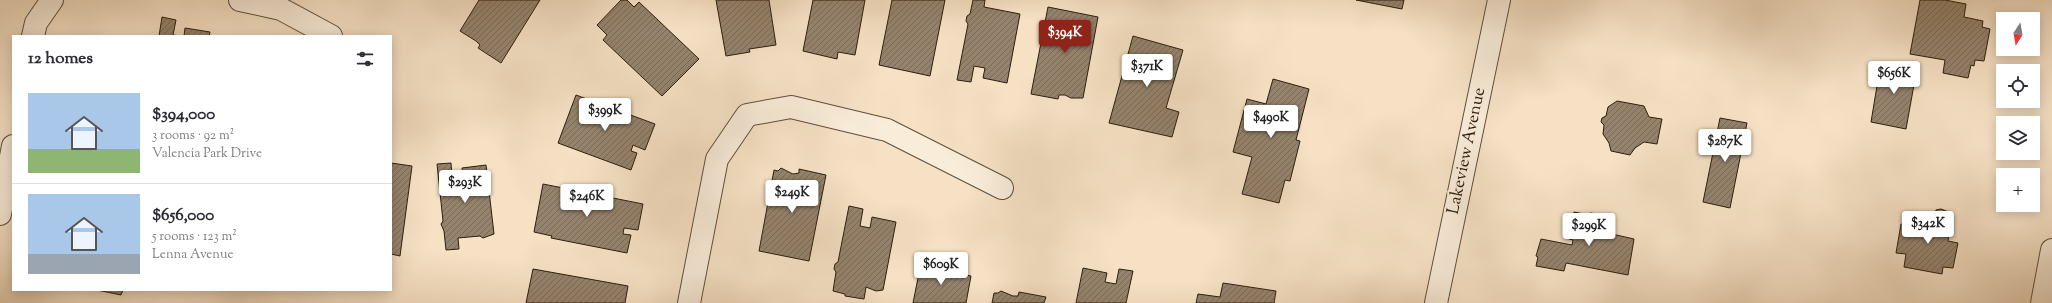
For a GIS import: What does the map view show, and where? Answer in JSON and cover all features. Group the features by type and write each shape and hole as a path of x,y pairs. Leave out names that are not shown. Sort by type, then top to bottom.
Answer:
{"street":[{"path":"33,35 36,23 52,0"},
{"path":"240,0 281,9 329,35"},
{"name":"Lakeview Avenue","path":"1436,303 1499,0"},
{"path":"688,303 717,159 747,115 792,107 887,130 1002,188"},
{"path":"0,142 12,146"},
{"path":"0,214 12,151"},
{"path":"2042,303 2052,250"}],"building":[{"path":"479,0 540,0 501,63 478,48 480,45 476,41 460,31"},
{"path":"621,0 627,0 634,7 639,2 699,59 662,96 603,40 607,35 597,25"},
{"path":"716,0 769,0 776,45 749,49 750,52 726,56"},
{"path":"813,0 865,0 855,55 838,52 837,59 803,51"},
{"path":"892,0 945,0 930,76 879,65"},
{"path":"973,0 985,0 984,7 1020,14 1007,83 983,78 985,68 974,66 971,82 957,80 968,24 966,21 967,16 970,14"},
{"path":"1356,0 1404,0 1402,9"},
{"path":"1920,0 1945,0 1966,4 1964,17 1983,21 1982,27 1990,29 1984,61 1975,60 1974,66 1971,65 1968,78 1943,73 1945,60 1910,54"},
{"path":"1048,7 1098,17 1083,98 1071,98 1065,95 1059,95 1058,99 1031,94"},
{"path":"162,17 176,20 173,35 159,35"},
{"path":"185,28 210,32 209,35 184,35"},
{"path":"1133,36 1183,50 1166,108 1179,112 1172,137 1109,123"},
{"path":"1881,62 1917,68 1906,129 1871,122"},
{"path":"1273,79 1309,89 1296,140 1300,141 1290,181 1285,180 1279,203 1242,194 1252,157 1233,152 1247,99 1266,104"},
{"path":"576,95 655,124 645,150 633,145 631,151 637,153 631,170 558,143"},
{"path":"1617,101 1644,106 1649,117 1662,119 1657,144 1644,142 1635,148 1630,155 1611,151 1609,143 1603,134 1604,125 1601,122 1602,118 1606,116 1608,107"},
{"path":"1720,118 1747,123 1730,208 1703,202"},
{"path":"392,163 412,166 400,256 392,254"},
{"path":"451,163 452,178 463,177 462,168 486,165 494,234 483,238 480,236 458,238 459,249 446,250 444,231 441,224 443,221 437,164"},
{"path":"781,168 793,174 799,173 799,169 826,175 809,261 759,251 774,170 778,171"},
{"path":"543,184 643,204 638,230 624,228 623,234 631,235 627,253 551,238 552,236 534,232"},
{"path":"849,206 863,209 860,226 870,228 872,217 896,222 883,290 876,291 866,287 864,299 845,296 845,294 833,291 836,272 834,269 835,264 838,262"},
{"path":"1941,209 1951,213 1947,233 1949,234 1948,241 1958,243 1953,268 1943,267 1942,274 1904,267 1906,254 1896,253 1901,224 1932,230 1936,210"},
{"path":"1574,212 1589,215 1590,213 1597,214 1597,217 1614,220 1612,234 1634,239 1628,275 1566,263 1564,271 1536,266 1538,257 1536,256 1541,239 1572,245 1573,240 1569,239"},
{"path":"921,263 945,268 944,271 971,276 966,303 913,303"},
{"path":"1083,268 1107,273 1105,282 1116,284 1119,269 1133,271 1126,303 1076,303"},
{"path":"533,269 628,286 625,303 526,303"},
{"path":"1223,283 1276,291 1274,303 1196,303 1198,294 1220,297"},
{"path":"102,291 123,291 121,295"},
{"path":"1001,291 1013,296 1018,296 1019,292 1046,297 1044,303 992,303 994,293"}]}
